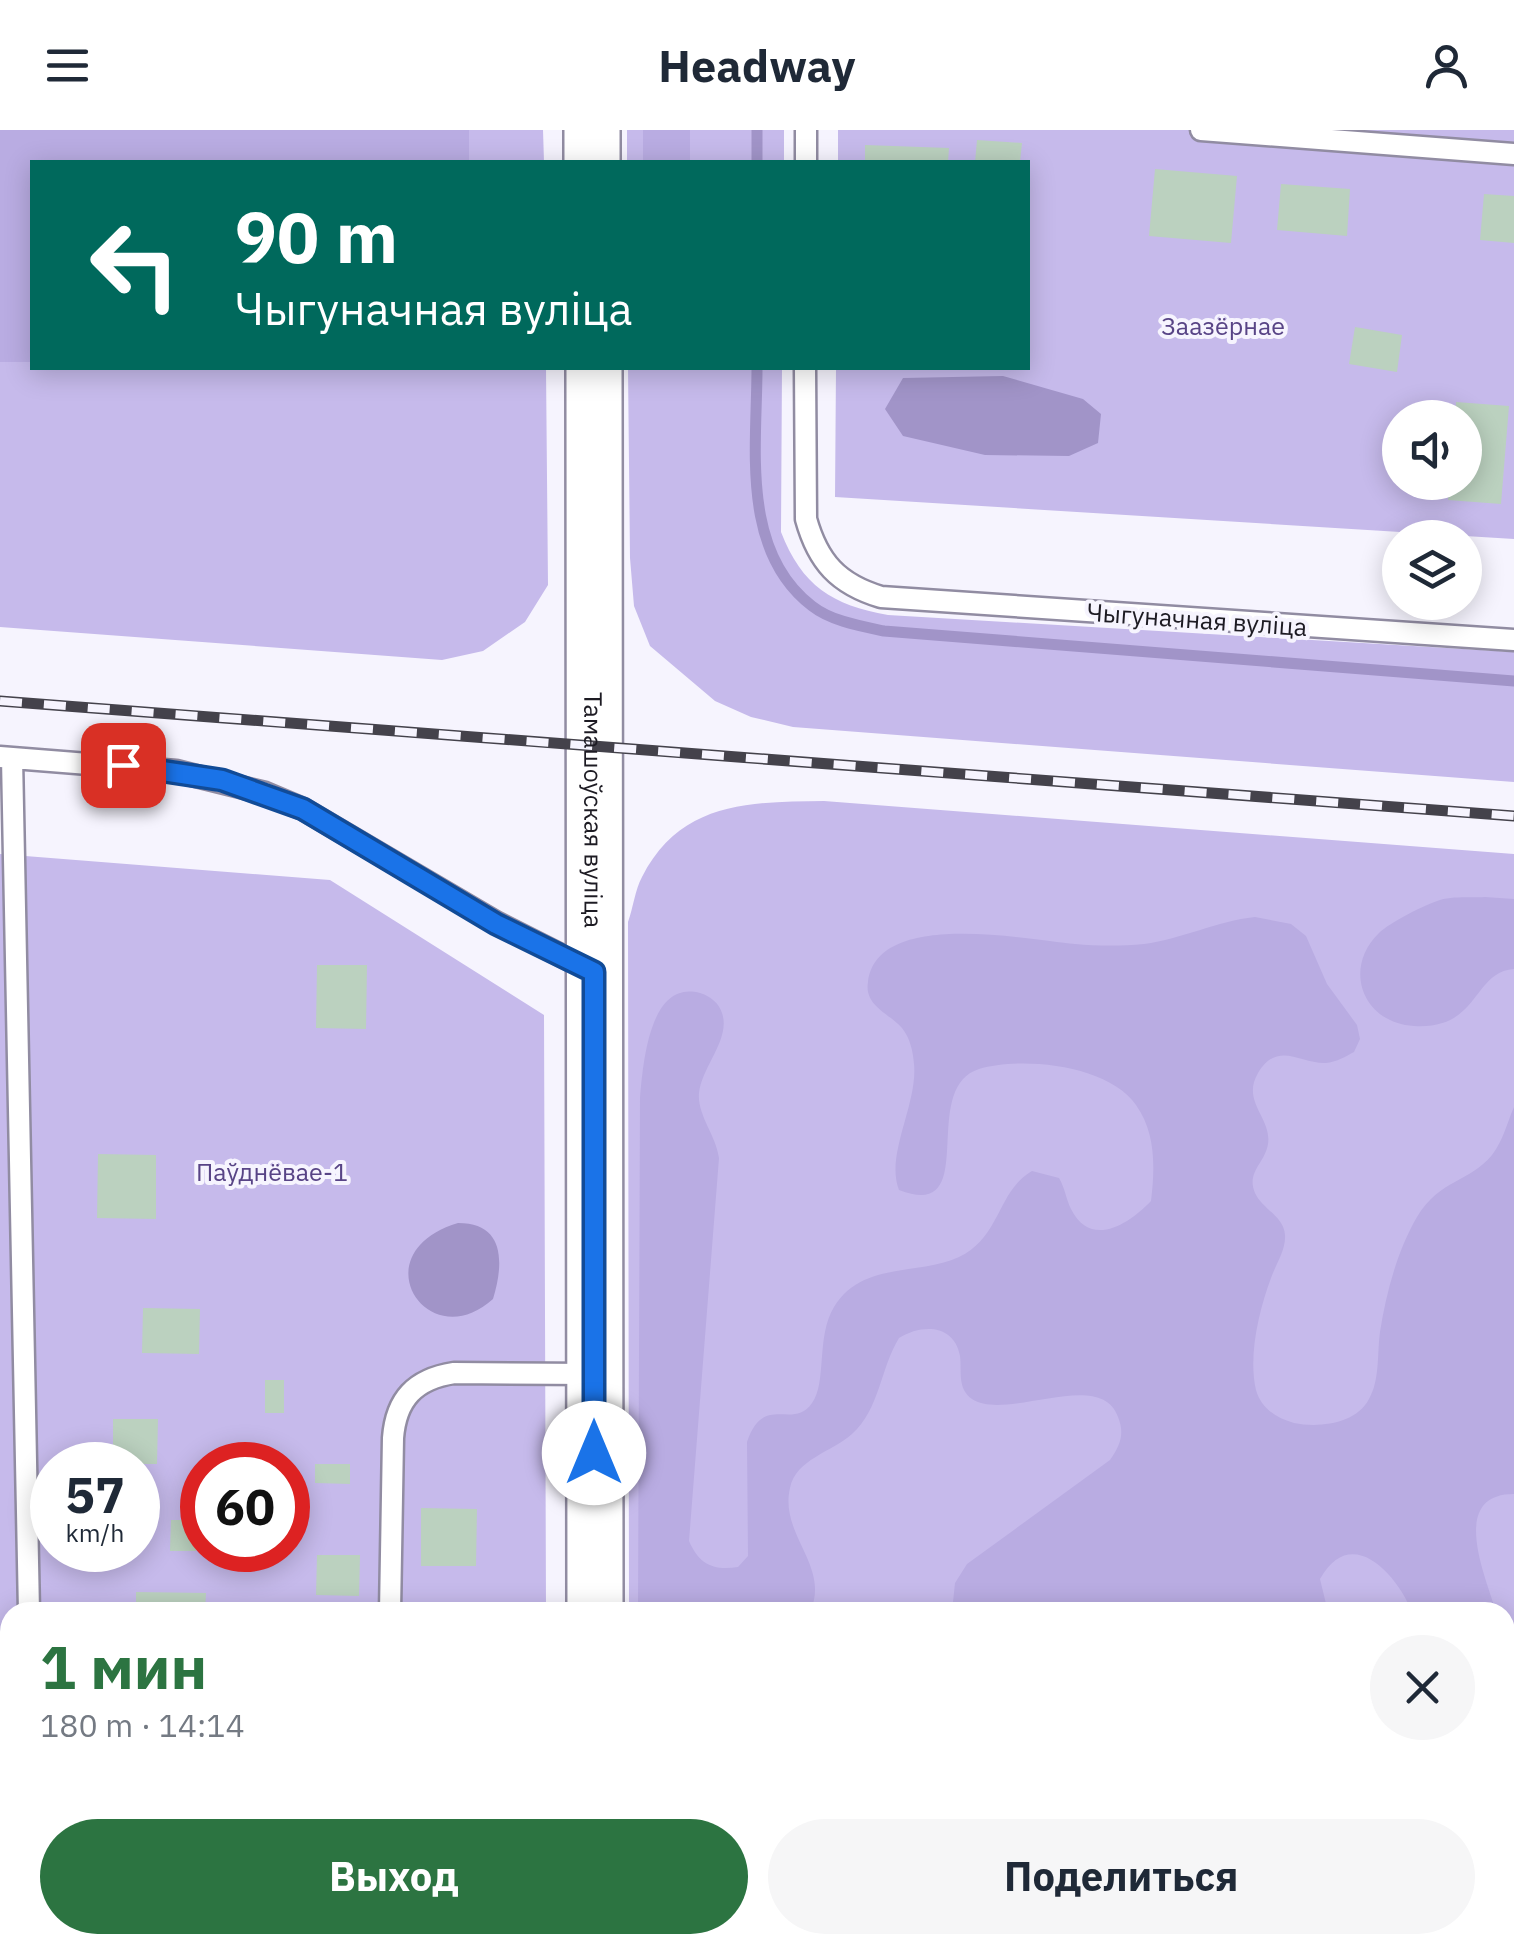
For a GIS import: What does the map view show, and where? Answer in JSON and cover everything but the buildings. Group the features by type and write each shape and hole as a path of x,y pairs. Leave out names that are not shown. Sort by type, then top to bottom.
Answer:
{"main road":[{"path":"592,130 592,160"},
{"name":"Тамашоўская вуліца","path":"594,370 595,1602"}],"lane":[{"path":"806,130 806,160"},
{"path":"1201,130 1514,154"},
{"name":"Чыгуначная вуліца","path":"805,370 804,492 813,542 824,563 840,580 881,597 1514,640"},
{"path":"30,1602 6,757 176,771 265,794 303,809 496,924 594,972"},
{"path":"390,1602 394,1418 403,1399 416,1385 454,1373 594,1374"}],"green space":[{"path":"467,130 543,130 544,160 468,160"},
{"path":"627,130 784,130 784,160 627,160"},
{"name":"Заазёрнае","path":"838,130 1514,130 1514,539 1482,537 1482,520 1382,520 1382,531 835,497 836,370 1030,370 1030,160 838,160"},
{"path":"0,362 30,362 30,370 546,370 548,585 525,622 483,651 442,660 0,627"},
{"path":"628,370 782,370 781,532 809,579 835,599 888,615 1514,652 1514,782 793,727 751,717 715,701 650,646 634,606"},
{"path":"824,801 1514,854 1514,1602 629,1602 628,922 640,882 658,852 676,833 720,811 770,803"},
{"name":"Паўднёвае-1","path":"0,854 330,880 544,1015 546,1602 0,1602"}],"shaded area":[{"path":"0,130 469,130 469,160 30,160 30,362 0,362"},
{"path":"643,130 690,130 690,160 643,160"},
{"path":"1003,376 1083,399 1101,414 1098,443 1069,456 985,455 903,436 885,409 903,378"},
{"path":"1514,899 1514,969 1500,972 1464,1011 1436,1025 1396,1023 1371,1005 1360,977 1368,947 1379,933 1440,900"},
{"path":"1255,917 1291,924 1306,936 1327,984 1357,1025 1360,1039 1354,1052 1330,1062 1290,1056 1273,1058 1254,1083 1253,1093 1266,1126 1268,1144 1254,1173 1253,1186 1258,1199 1281,1223 1285,1235 1262,1304 1254,1348 1256,1390 1270,1411 1294,1423 1314,1425 1346,1419 1363,1407 1375,1384 1389,1288 1410,1230 1435,1195 1492,1155 1514,1107 1514,1494 1494,1498 1482,1508 1476,1540 1493,1602 1407,1602 1396,1583 1372,1560 1345,1555 1332,1563 1320,1579 1326,1602 953,1602 955,1583 967,1564 1110,1460 1119,1445 1121,1429 1108,1403 1093,1396 1007,1404 972,1399 962,1385 957,1345 944,1333 927,1329 899,1338 861,1424 844,1440 807,1463 794,1478 790,1488 791,1521 810,1565 813,1602 638,1602 640,1098 647,1047 659,1011 683,992 700,993 719,1006 724,1023 699,1093 719,1158 689,1541 708,1564 738,1567 748,1556 747,1442 762,1419 796,1414 812,1403 819,1384 825,1331 834,1307 846,1292 875,1276 943,1263 973,1248 1012,1190 1032,1171 1059,1178 1071,1209 1089,1228 1110,1229 1132,1218 1151,1201 1152,1151 1147,1127 1136,1105 1106,1081 1064,1067 1040,1064 997,1065 979,1069 961,1081 952,1101 945,1171 938,1187 924,1195 899,1190 896,1161 914,1064 905,1032 870,997 868,982 878,959 898,944 925,936 991,935 1084,945 1136,945"},
{"path":"458,1223 485,1230 493,1238 499,1272 493,1299 469,1314 446,1316 427,1309 414,1294 408,1276 413,1256 428,1237"}],"waterway":[{"path":"757,130 757,160"},
{"path":"757,370 755,463 763,527 773,557 789,583 828,616 884,631 1514,681"}],"railway":[{"path":"0,701 1514,816"}],"route":[{"path":"123,765 222,780 303,809 496,924 594,972 594,1453"}]}
